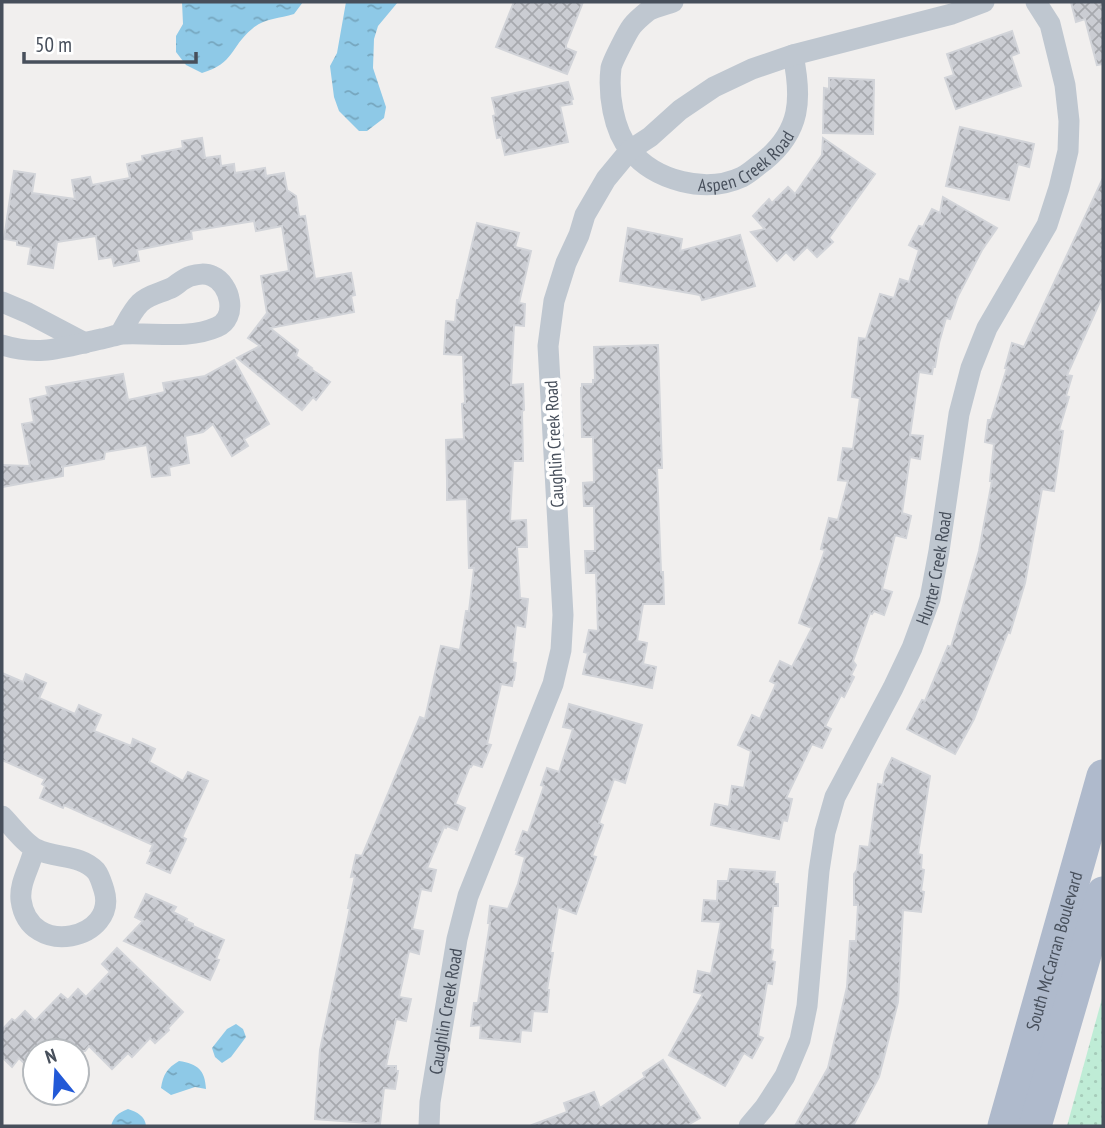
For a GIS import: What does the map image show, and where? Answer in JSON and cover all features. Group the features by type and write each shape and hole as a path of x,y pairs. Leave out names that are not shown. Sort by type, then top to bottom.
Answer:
{"main road":[{"name":"South McCarran Boulevard","path":"1004,1126 1103,776"},
{"name":"South McCarran Boulevard","path":"1035,1126 1103,893"}],"street":[{"path":"630,150 612,111 611,65 631,27 649,10 673,2"},
{"name":"Caughlin Creek Road","path":"429,1126 436,1061 457,939 468,895 553,684 561,650 563,615 548,346 554,301 585,215 606,179 630,150 714,87 752,69 793,55 952,14 984,2"},
{"name":"Hunter Creek Road","path":"749,1126 785,1076 800,1040 807,1006 825,832 835,797 898,678 930,598 959,414 971,368 987,328 1047,225 1059,188 1068,151 1069,121 1065,85 1049,24 1036,2"},
{"name":"Aspen Creek Road","path":"630,150 650,167 672,179 695,184 722,184 743,176 779,148 790,129 797,106 798,83 793,55"},
{"path":"2,345 42,352 120,334 203,332 222,325 227,318 230,310 228,293 211,275 194,275 140,303 120,334"},
{"path":"2,302 85,343"},
{"path":"2,816 34,849 74,858 95,870 106,896 103,914 90,929 59,938 44,932 29,919 21,900 21,889 34,849"}],"green space":[{"path":"1103,995 1103,1126 1067,1126"}],"water":[{"path":"182,2 303,2 294,14 257,25 227,59 202,73 186,65 176,52 176,36 183,24"},
{"path":"346,2 398,2 378,26 374,39 373,68 386,107 384,118 367,131 359,131 339,111 334,97 330,66 337,53"},
{"path":"236,1024 243,1029 246,1037 231,1057 222,1063 215,1057 212,1048 227,1029"},
{"path":"179,1061 199,1069 206,1089 195,1087 171,1095 161,1088 166,1072"},
{"path":"128,1109 140,1115 146,1126 111,1126 117,1115"}],"building":[{"path":"514,2 583,2 566,45 566,48 576,52 567,74 496,47"},
{"path":"1071,2 1103,2 1103,64 1097,65 1085,19 1076,22"},
{"path":"1012,31 1019,53 1011,56 1021,86 956,109 945,78 954,75 947,54"},
{"path":"829,78 874,80 873,134 823,133 824,88 829,89"},
{"path":"568,82 572,104 560,106 568,142 505,155 501,137 497,138 492,98"},
{"path":"960,127 1034,144 1029,167 1018,164 1009,200 946,186"},
{"path":"202,138 205,158 220,156 221,166 234,164 235,173 265,168 266,176 284,173 287,190 296,196 299,217 305,216 315,279 351,273 355,295 351,296 354,312 270,328 298,350 296,356 330,382 316,400 313,397 302,410 237,358 260,346 248,338 267,313 261,276 289,271 282,226 256,231 254,221 191,231 192,239 137,250 139,261 114,266 112,257 99,259 96,236 57,242 53,268 28,264 31,247 4,239 14,171 35,174 32,193 75,199 72,180 90,177 92,185 130,178 127,164 143,161 142,156 183,148 182,141"},
{"path":"823,138 875,174 829,238 833,242 817,257 807,247 794,260 786,252 777,261 751,232 765,229 753,216 769,199 772,203 788,187 795,194 822,155"},
{"path":"1103,178 1103,295 1067,375 1072,376 1059,430 1063,431 1054,491 1042,489 1025,583 1010,633 1008,632 974,719 955,754 907,729 922,700 925,701 948,646 951,647 979,551 992,481 994,444 985,442 988,420 991,420 1012,343 1024,347"},
{"path":"943,197 997,228 958,296 950,319 946,318 932,374 919,372 910,435 923,436 920,459 910,457 902,513 911,516 906,538 895,535 882,589 892,592 884,615 874,611 870,613 853,661 856,665 851,675 854,677 825,726 831,729 822,748 812,744 786,798 792,799 779,839 711,825 715,804 729,807 732,786 744,788 751,751 738,745 752,715 760,719 776,684 770,681 780,661 792,667 812,628 799,623 825,550 821,549 829,518 838,520 848,481 838,480 843,448 853,449 860,398 852,397 859,338 866,339 880,294 894,298 900,279 909,282 919,250 909,245 919,226 923,227 932,209 940,213"},
{"path":"477,223 519,233 515,247 531,251 519,303 525,304 524,326 514,325 511,385 523,384 523,461 513,461 510,521 526,520 527,547 517,547 520,598 528,599 525,627 516,625 512,662 516,663 514,680 512,686 501,684 487,744 491,745 482,767 473,764 470,766 455,804 465,808 457,830 444,827 427,868 436,870 431,891 421,889 412,929 423,931 419,954 409,951 399,997 411,999 406,1021 396,1019 386,1066 396,1066 398,1071 395,1089 384,1088 380,1124 315,1119 320,1050 350,908 355,876 351,877 356,855 362,856 420,717 425,719 441,646 460,650 466,611 469,611 474,568 469,568 467,499 447,500 446,440 464,439 463,355 444,354 446,321 455,322 457,300"},
{"path":"628,228 682,239 680,251 740,235 755,286 702,300 700,295 620,281"},
{"path":"658,345 662,468 657,468 664,604 643,604 637,641 647,643 643,664 656,667 652,688 583,674 588,653 584,652 589,630 598,631 596,573 586,573 585,551 595,551 594,506 584,506 583,483 594,482 593,437 582,437 581,388 582,384 593,384 595,380 594,347"},
{"path":"234,360 269,424 244,439 248,446 232,456 213,424 203,432 185,436 189,463 169,467 170,475 152,477 147,445 105,452 104,459 61,467 63,476 2,487 2,465 30,466 22,424 34,422 30,399 48,395 46,387 123,374 128,400 165,392 163,383 205,376"},
{"path":"2,673 23,682 26,674 46,683 39,698 75,714 79,705 101,715 94,731 131,746 133,739 155,749 149,762 183,781 188,772 208,781 182,837 186,839 170,873 147,863 153,845 64,805 63,808 40,798 45,779 2,760"},
{"path":"569,704 642,725 625,783 614,779 599,823 603,825 592,856 596,857 576,914 558,907 550,953 553,953 547,990 547,1012 533,1011 531,1031 521,1030 520,1042 480,1038 481,1025 471,1026 474,1003 478,1003 490,906 508,909 518,884 525,857 516,854 516,850 523,831 528,833 544,786 541,785 547,768 559,772 573,729 563,727"},
{"path":"892,758 930,776 918,854 922,855 921,869 924,870 921,912 903,910 898,1002 879,1077 853,1126 795,1126 828,1068 847,987 850,941 856,941 858,905 854,905 854,874 860,846 869,847 878,784 883,785 885,772"},
{"path":"730,869 775,872 778,906 773,906 770,949 773,950 771,961 775,962 772,984 767,983 758,1036 763,1038 752,1058 744,1053 725,1086 669,1055 703,994 694,992 698,971 711,974 721,922 702,921 704,900 717,901 718,881 728,881"},
{"path":"146,894 176,907 173,912 187,919 193,926 224,940 210,980 124,941 143,921 135,917"},
{"path":"117,948 183,1012 155,1043 150,1038 132,1057 128,1053 112,1069 91,1048 91,1037 21,1037 21,1060 19,1058 12,1067 2,1057 2,1030 12,1019 15,1021 25,1011 35,1021 61,994 68,1000 78,989 86,997 110,972 102,964"},
{"path":"663,1060 700,1118 686,1126 532,1125 567,1112 564,1103 594,1092 600,1108 645,1077 643,1073"}]}
